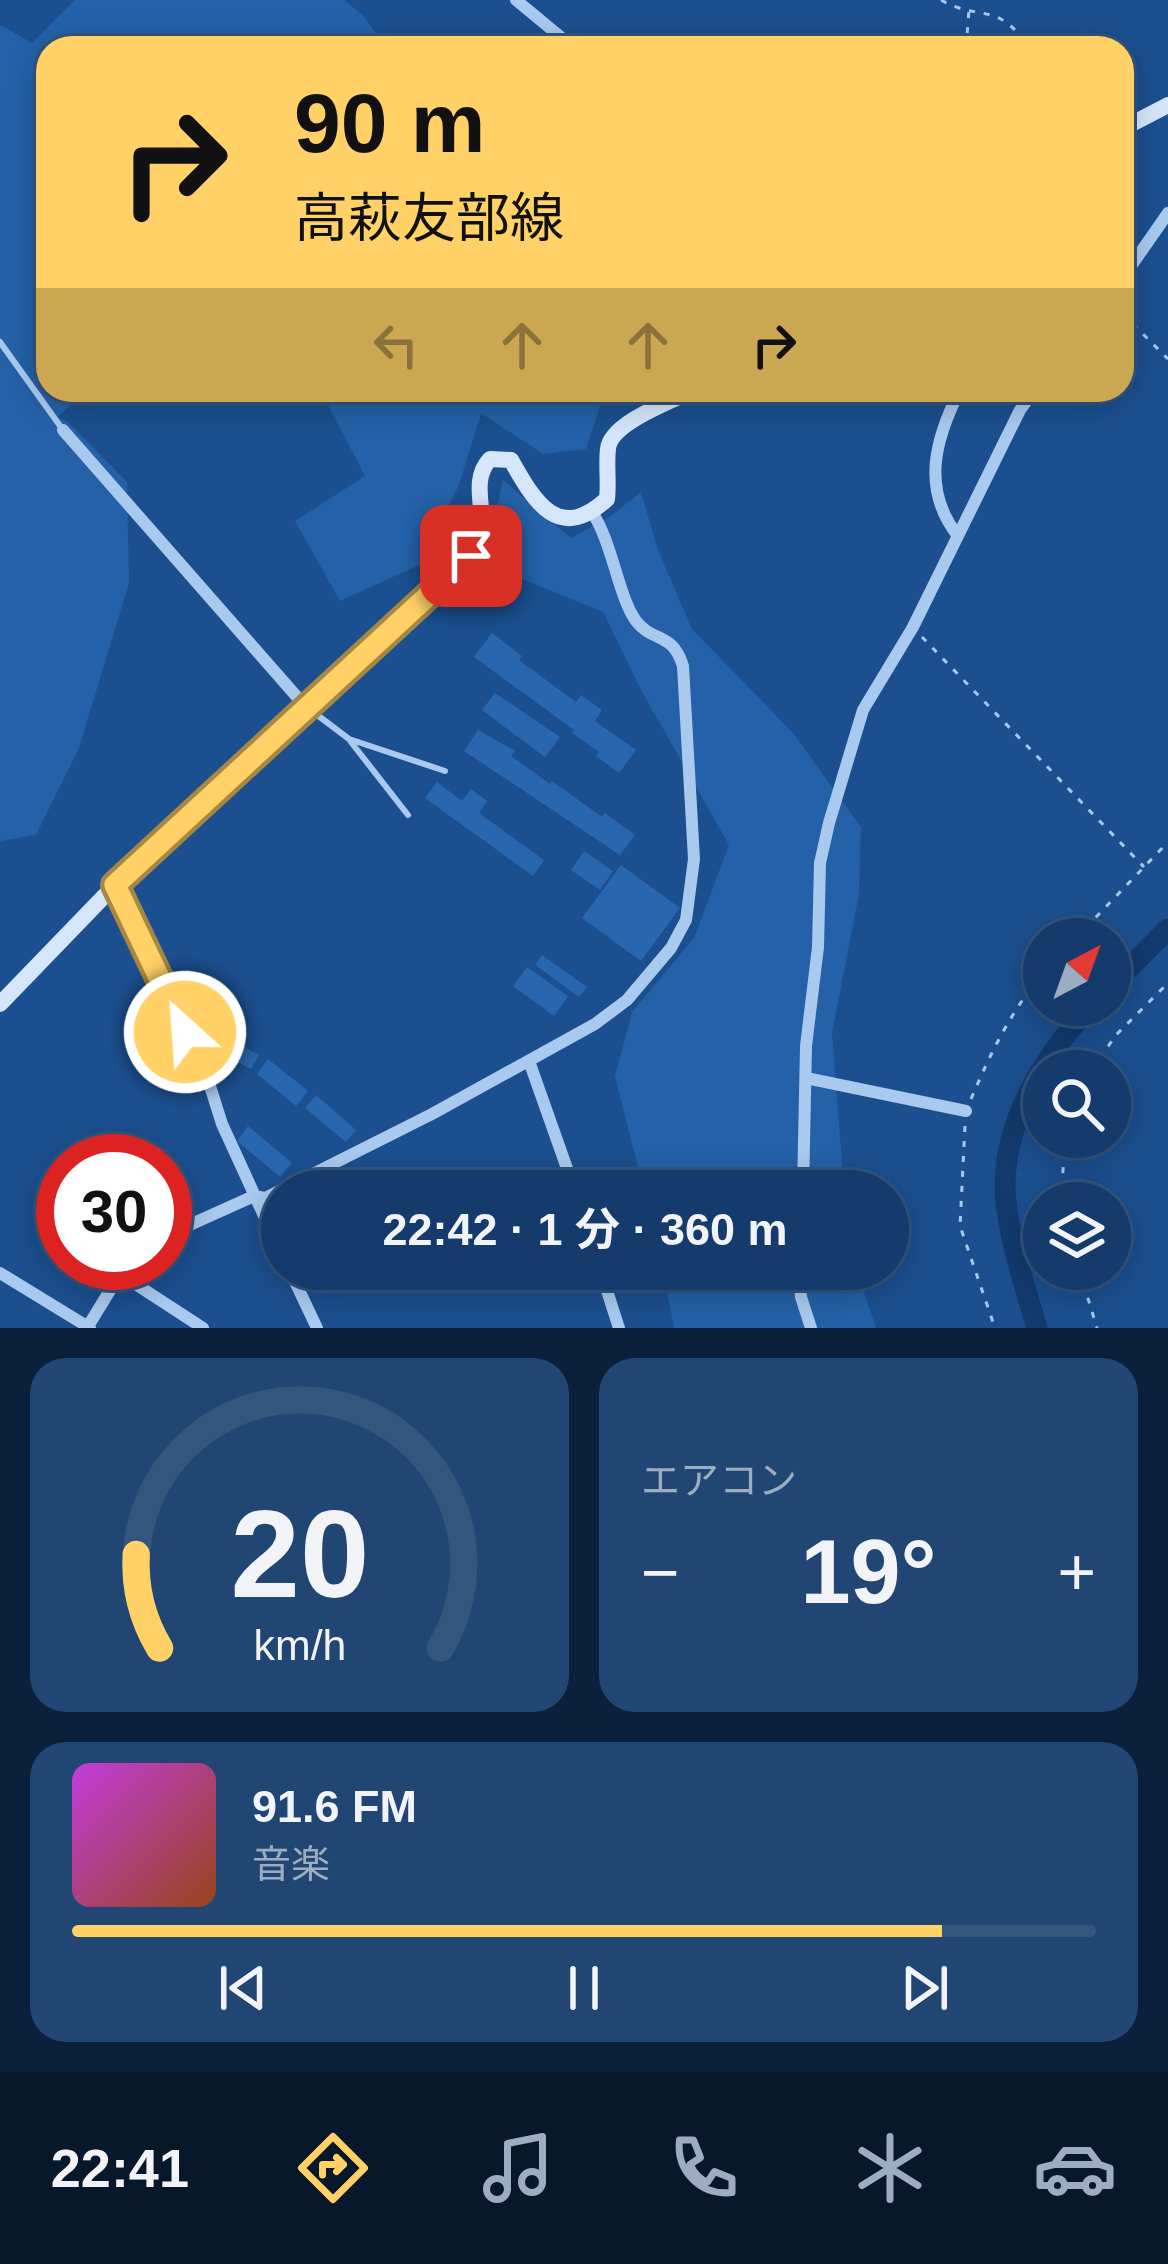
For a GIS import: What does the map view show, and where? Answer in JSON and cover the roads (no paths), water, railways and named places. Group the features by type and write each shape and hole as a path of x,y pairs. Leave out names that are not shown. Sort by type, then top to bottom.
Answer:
{"main road":[{"path":"1134,123 1168,105"},
{"path":"0,1004 115,885 471,556 482,532 482,467 490,459 512,460 538,502 556,517 579,519 607,499 612,436 623,425 670,402"}],"street":[{"path":"516,0 560,36"},
{"path":"1134,262 1168,213"},
{"path":"954,402 934,465 935,493 945,520 958,536"},
{"path":"804,1170 820,863 829,823 863,710 913,627 1026,402"},
{"path":"63,430 305,706"},
{"path":"192,1225 254,1196 266,1198 596,1024 627,1000 671,948 686,920 694,860 682,666 671,641 635,620 603,529 592,512"},
{"path":"115,885 204,1067 222,1124 261,1211"},
{"path":"529,1061 567,1170"},
{"path":"806,1078 966,1111"},
{"path":"0,1274 88,1328 110,1290"},
{"path":"144,1290 203,1328"},
{"path":"299,1290 317,1328"},
{"path":"607,1290 619,1328"},
{"path":"800,1290 811,1328"}],"lane":[{"path":"0,342 36,392"},
{"path":"43,402 63,430"},
{"path":"305,706 349,739 408,815"},
{"path":"349,739 445,771"}],"waterway":[{"path":"1131,966 1168,929"},
{"path":"1037,1328 1008,1219 1005,1175 1009,1148 1028,1095 1073,1026"}]}
